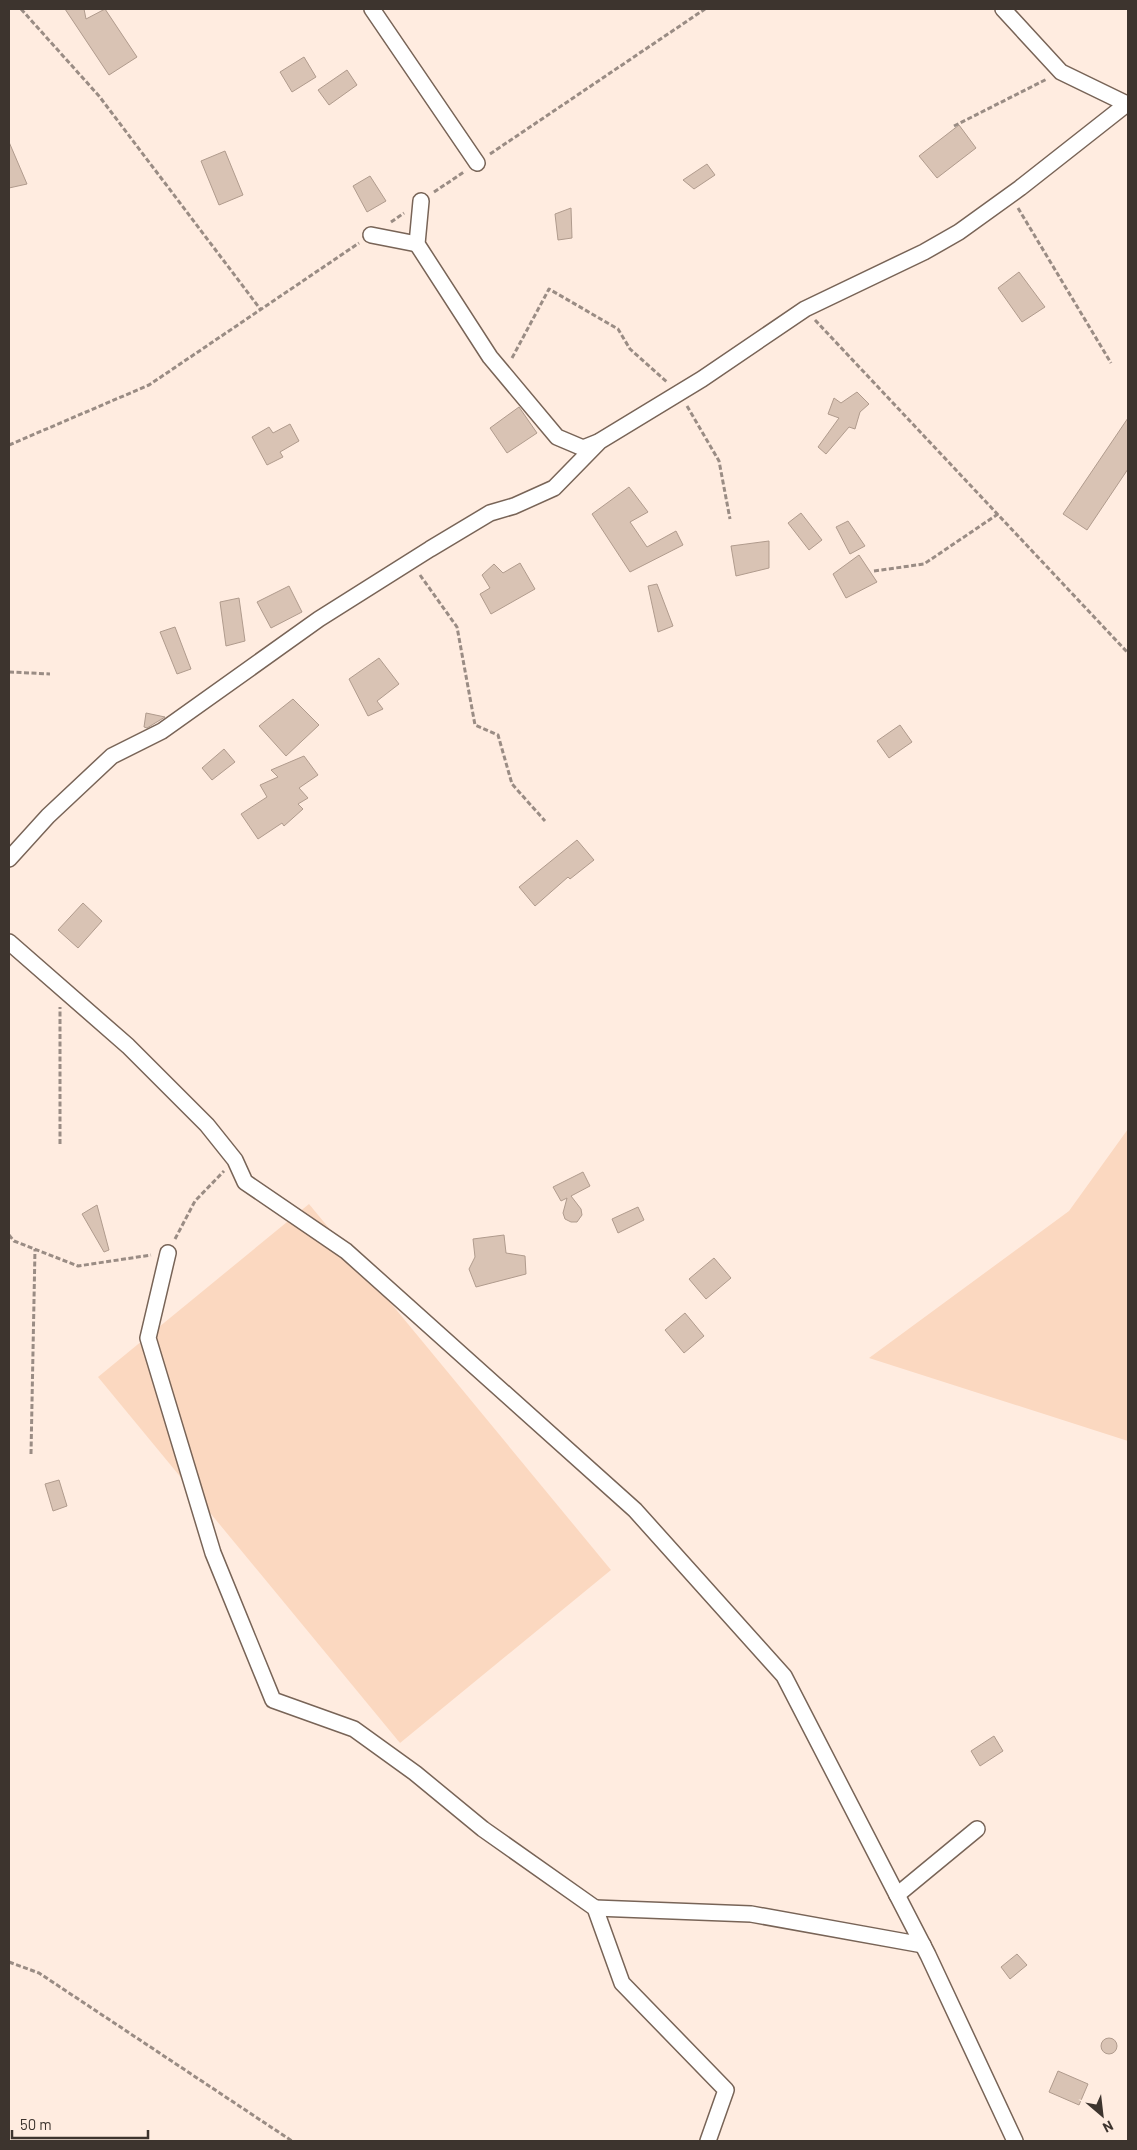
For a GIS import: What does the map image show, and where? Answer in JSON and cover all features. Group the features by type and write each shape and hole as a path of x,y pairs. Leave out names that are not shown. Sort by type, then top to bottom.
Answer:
{"street":[{"path":"372,9 477,163"},
{"path":"421,201 417,244 490,357 557,437 583,448 600,441 679,393 805,309 924,252 959,232 1128,104 1061,72 1003,9"},
{"path":"371,235 417,244"},
{"path":"9,859 48,816 112,756 162,731 319,619 410,561 490,513 514,506 554,488 600,441"},
{"path":"9,942 134,1053 207,1125 235,1160 245,1182 346,1251 635,1510 784,1676 923,1945 1015,2141"},
{"path":"168,1253 148,1338 213,1553 273,1700 354,1729 415,1773 483,1829 595,1908 751,1914 923,1945"},
{"path":"897,1895 977,1830"},
{"path":"595,1908 622,1983 726,2090 708,2141"}],"path":[{"path":"21,9 99,96 260,310"},
{"path":"954,126 1061,72"},
{"path":"1010,195 1111,363"},
{"path":"504,373 549,289 618,329 630,349 679,393 719,462 730,519"},
{"path":"805,309 1128,653"},
{"path":"874,571 924,564 998,514"},
{"path":"410,561 457,627 476,725 498,735 512,784 545,821"},
{"path":"9,672 50,674"},
{"path":"60,987 60,1144"},
{"path":"9,1234 14,1241 78,1266 168,1253 194,1201 235,1160"},
{"path":"31,1454 34,1249"},
{"path":"9,1962 39,1973 292,2141"}],"shaded area":[{"path":"1128,1129 1128,1441 869,1358 1069,1211"},
{"path":"309,1204 611,1570 400,1743 98,1377"}],"building":[{"path":"65,9 84,9 86,19 105,9 137,57 109,75"},
{"path":"304,57 316,77 292,92 280,72"},
{"path":"347,70 357,85 329,105 318,90"},
{"path":"959,125 976,148 937,178 919,156"},
{"path":"9,142 27,184 9,188"},
{"path":"225,151 243,195 219,205 201,161"},
{"path":"707,164 715,175 694,189 683,180"},
{"path":"370,176 386,201 367,212 353,186"},
{"path":"571,208 572,238 558,240 555,214"},
{"path":"1019,272 1045,307 1022,322 998,288"},
{"path":"857,392 869,404 860,412 855,429 849,427 826,454 818,447 839,418 828,414 834,398 841,403"},
{"path":"519,407 537,433 507,453 490,428"},
{"path":"1128,418 1128,469 1087,530 1063,514"},
{"path":"290,424 299,441 280,452 283,457 267,465 252,437 269,427 273,433"},
{"path":"629,487 648,512 630,522 647,547 676,531 683,545 630,572 592,514"},
{"path":"801,513 822,540 809,550 788,523"},
{"path":"848,521 865,546 850,554 836,527"},
{"path":"769,541 769,568 736,576 731,546"},
{"path":"859,555 877,582 846,598 833,574"},
{"path":"520,563 535,589 491,614 480,594 490,588 482,575 494,564 503,573"},
{"path":"657,584 673,626 658,632 648,586"},
{"path":"289,586 302,612 271,628 257,602"},
{"path":"239,598 245,641 226,646 220,602"},
{"path":"175,627 191,669 177,674 160,632"},
{"path":"379,658 399,684 377,701 383,709 368,716 349,679"},
{"path":"293,699 319,725 286,756 259,726"},
{"path":"146,713 165,717 147,728 144,727"},
{"path":"900,725 912,742 889,758 877,741"},
{"path":"224,749 235,762 212,780 202,768"},
{"path":"304,756 318,775 299,788 308,798 298,804 303,809 284,826 282,823 258,839 241,814 267,797 260,785 278,777 271,770"},
{"path":"577,840 594,860 570,879 568,877 535,906 519,887"},
{"path":"83,903 102,921 78,948 58,930"},
{"path":"583,1172 590,1186 571,1196 581,1209 582,1215 577,1222 571,1222 565,1219 563,1213 567,1198 561,1201 553,1187"},
{"path":"97,1205 109,1250 104,1252 82,1214"},
{"path":"638,1207 644,1220 618,1233 612,1219"},
{"path":"504,1235 506,1253 525,1256 526,1274 476,1287 469,1269 475,1257 473,1239"},
{"path":"714,1258 731,1278 706,1299 689,1279"},
{"path":"685,1313 704,1336 684,1353 665,1330"},
{"path":"59,1480 67,1506 53,1511 45,1484"},
{"path":"994,1736 1003,1751 980,1766 971,1751"},
{"path":"1017,1954 1027,1965 1010,1979 1001,1967"},
{"path":"1106,2038 1112,2038 1117,2043 1115,2052 1106,2054 1101,2049 1101,2043"},
{"path":"1058,2071 1088,2084 1079,2105 1049,2092"}]}
